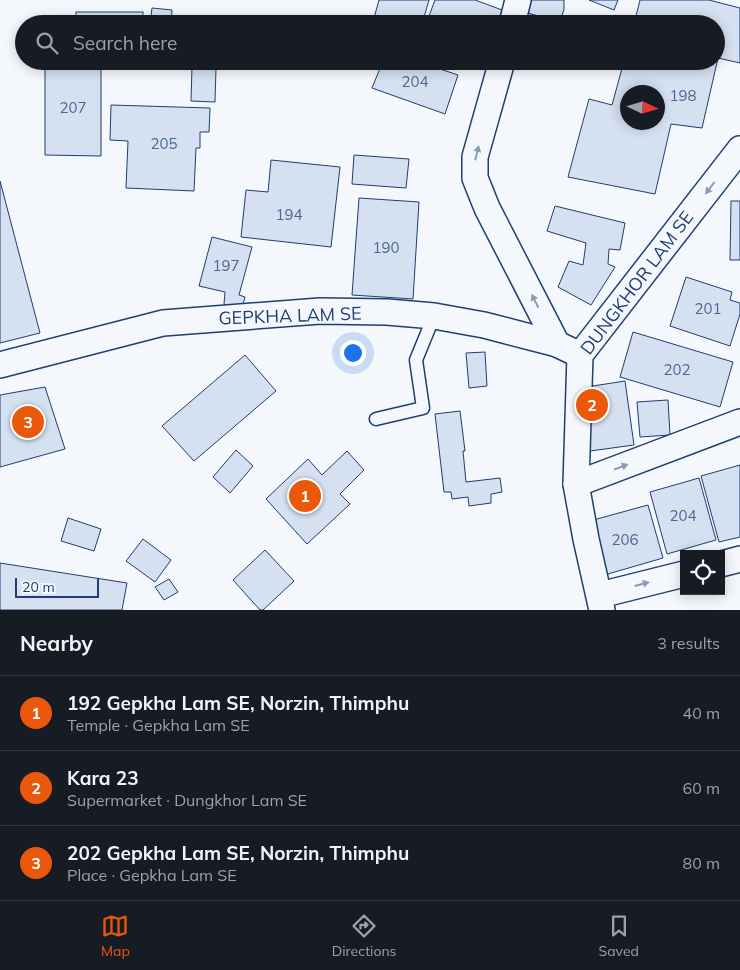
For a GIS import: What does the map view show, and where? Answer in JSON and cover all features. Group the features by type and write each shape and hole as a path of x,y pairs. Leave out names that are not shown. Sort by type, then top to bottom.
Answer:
{"street":[{"path":"514,15 518,0"},
{"path":"499,70 475,157 475,178 487,208 557,344"},
{"name":"DUNGKHOR LAM SE","path":"601,603 586,539 576,484 580,355 740,149"},
{"name":"GEPKHA LAM SE","path":"0,365 163,323 320,311 388,312 434,316 484,324 557,344 580,355"},
{"path":"576,484 740,422"},
{"path":"725,563 740,559"},
{"path":"601,603 680,575"}],"lane":[{"path":"376,419 423,408 416,360 434,316"}],"building":[{"path":"379,0 429,0 425,15 375,15"},
{"path":"435,0 475,0 502,10 500,15 429,15"},
{"path":"531,0 564,0 562,15 534,15 527,13"},
{"path":"589,0 618,0 614,10"},
{"path":"640,0 709,0 740,8 740,63 725,60 725,15 636,15"},
{"path":"152,8 172,10 172,15 151,15"},
{"path":"76,12 143,12 143,15 76,15"},
{"path":"45,70 101,70 101,156 45,155"},
{"path":"192,70 216,70 215,102 191,101"},
{"path":"379,70 443,70 458,75 445,114 372,88"},
{"path":"622,70 715,70 702,128 671,124 655,194 568,177 589,99 612,105"},
{"path":"111,105 210,108 209,132 200,132 200,148 196,148 194,191 126,188 128,141 110,140"},
{"path":"354,155 409,159 406,188 352,184"},
{"path":"271,160 340,167 331,247 241,237 246,190 268,192"},
{"path":"0,181 40,333 0,343"},
{"path":"359,198 419,202 413,299 352,295"},
{"path":"731,201 740,201 740,260 730,260"},
{"path":"555,206 625,223 620,250 609,249 608,264 615,267 591,305 558,287 569,261 583,265 586,243 547,231"},
{"path":"212,237 252,247 239,295 245,297 242,308 229,310 224,304 225,292 199,286"},
{"path":"686,277 732,292 730,300 740,303 740,314 730,346 670,326"},
{"path":"633,332 733,362 720,407 620,377"},
{"path":"485,352 487,386 469,388 466,353"},
{"path":"245,355 276,391 194,461 162,426"},
{"path":"625,381 634,445 590,451 580,388"},
{"path":"45,387 65,449 0,467 0,395"},
{"path":"668,400 670,435 640,437 637,402"},
{"path":"460,411 465,451 463,451 466,482 500,478 502,492 491,494 491,503 469,506 468,497 452,499 451,492 444,492 435,414"},
{"path":"236,450 253,466 230,493 213,477"},
{"path":"347,451 364,470 340,494 350,504 307,544 266,499 308,459 322,475"},
{"path":"740,465 740,537 719,542 701,476"},
{"path":"699,478 716,540 667,554 650,492"},
{"path":"648,505 663,558 601,576 586,522"},
{"path":"68,518 101,529 94,551 61,541"},
{"path":"143,539 171,560 155,582 126,561"},
{"path":"265,550 294,581 263,610 260,610 233,580"},
{"path":"0,563 127,583 122,610 0,610"},
{"path":"169,579 178,592 164,600 155,587"}],"place":[{"name":"Kara 23","path":"592,405"},
{"name":"202 Gepkha Lam SE, Norzin, Thimphu","path":"28,422"},
{"name":"192 Gepkha Lam SE, Norzin, Thimphu","path":"305,496"}]}
